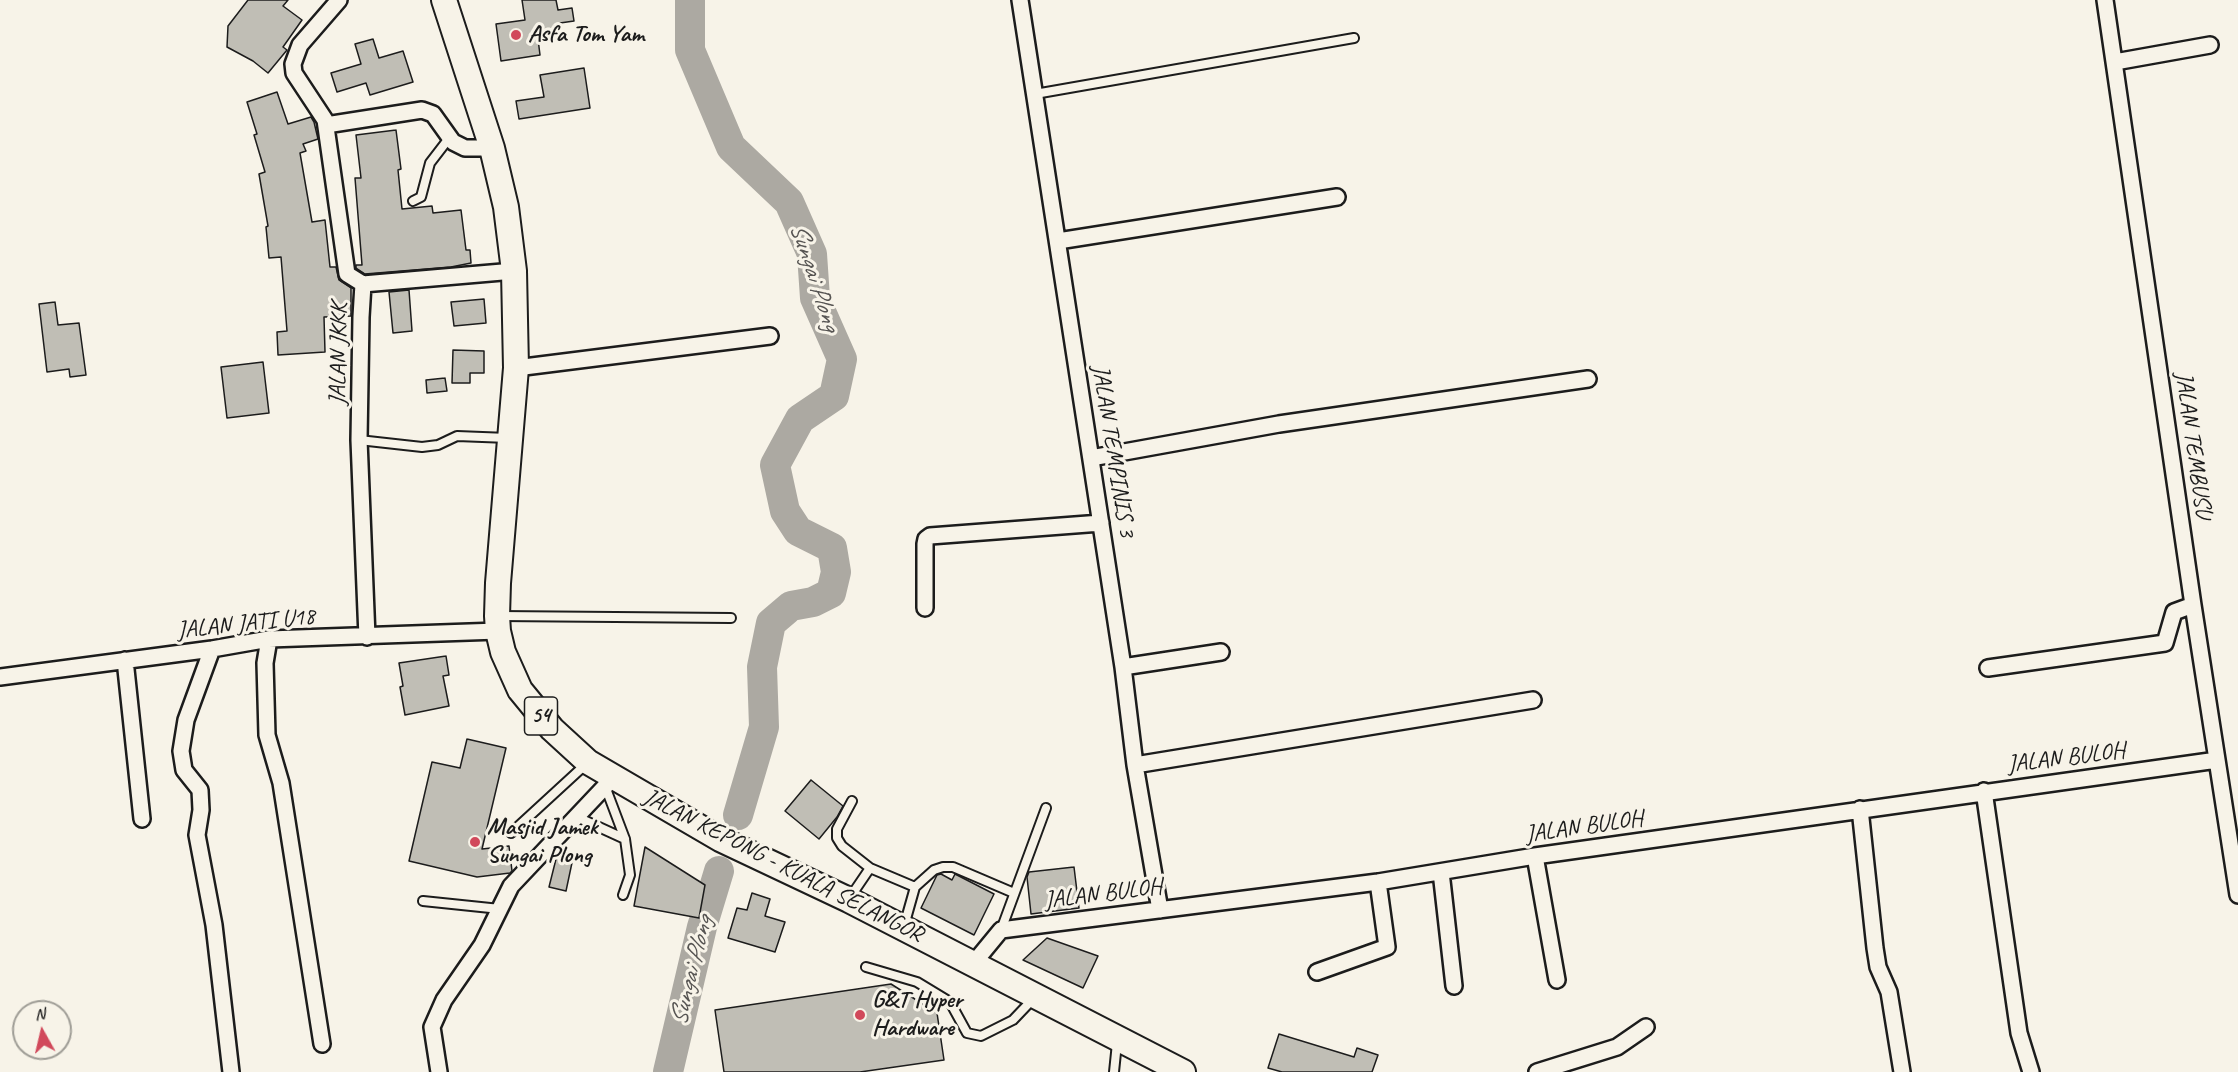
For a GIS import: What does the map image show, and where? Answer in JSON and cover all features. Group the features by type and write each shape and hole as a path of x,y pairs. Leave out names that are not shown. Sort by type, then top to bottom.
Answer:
{"highway":[{"name":"JALAN KEPONG - KUALA SELANGOR","path":"444,0 492,148 506,207 514,271 516,368 498,583 498,624 503,652 520,690 552,729 609,782 720,839 849,900 1183,1072"}],"street":[{"name":"JALAN JKKK","path":"339,0 300,45 293,64 294,74 326,125 347,274 363,284 359,440 367,637"},
{"name":"JALAN TEMPINIS 3","path":"1020,0 1123,667 1135,765 1160,910"},
{"name":"JALAN TEMBUSU","path":"2105,0 2193,605 2238,894"},
{"path":"2115,62 2210,45"},
{"path":"326,125 422,110 433,114 453,142 465,148 492,148"},
{"path":"1058,241 1337,197"},
{"path":"363,284 514,271"},
{"path":"516,368 770,336"},
{"path":"1091,459 1279,424 1588,379"},
{"path":"925,608 925,544 926,539 930,536 1101,522"},
{"path":"1988,668 2165,643 2174,612 2193,605"},
{"name":"JALAN JATI U18","path":"0,677 212,649 269,639 367,637 498,624"},
{"path":"269,639 265,663 267,735 281,783 322,1044"},
{"path":"212,649 186,720 182,751 184,770 200,790 201,810 197,835 214,925 231,1072"},
{"path":"1123,667 1221,652"},
{"path":"125,660 142,819"},
{"path":"1135,765 1533,700"},
{"name":"JALAN BULOH","path":"1001,930 1378,882 1535,856 2217,760"},
{"path":"439,1072 432,1027 444,1000 482,945 511,886 609,782"},
{"path":"1984,791 2019,1033 2031,1072"},
{"path":"1860,809 1878,967 1889,992 1902,1072"},
{"path":"1535,856 1557,980"},
{"path":"1441,872 1454,987"},
{"path":"1317,972 1387,947 1378,882"},
{"path":"973,964 1001,930"},
{"path":"1537,1072 1617,1047 1646,1027"}],"lane":[{"path":"1035,94 1354,38"},
{"path":"413,201 421,197 430,163 450,137"},
{"path":"359,440 422,447 438,445 457,436 511,438"},
{"path":"498,624 731,618"},
{"path":"511,833 588,762"},
{"path":"609,782 625,839 630,875 623,895"},
{"path":"852,801 837,829 837,838 842,846 870,868 915,887"},
{"path":"1001,930 1046,808"},
{"path":"577,817 625,839"},
{"path":"903,928 915,887 934,870 953,867 1014,893"},
{"path":"849,900 870,868"},
{"path":"423,901 500,909"},
{"path":"866,967 917,982 950,1002 967,1033 981,1036 1013,1020 1036,996"},
{"path":"1114,1072 1118,1039"}],"building":[{"path":"248,0 288,0 283,6 302,20 283,47 287,50 268,73 253,61 227,47 228,26"},
{"path":"522,0 556,0 558,10 572,8 574,21 560,23 561,35 538,39 540,55 501,61 496,24 525,20"},
{"path":"373,39 379,58 403,51 413,82 370,95 366,83 337,92 331,73 361,64 355,44"},
{"path":"584,68 590,108 519,119 516,101 544,97 540,75"},
{"path":"277,92 288,124 311,117 314,122 318,139 303,144 306,151 300,153 312,222 325,220 330,267 336,267 339,280 351,288 351,316 324,317 325,352 278,355 277,332 287,331 281,257 269,258 266,227 268,226 259,174 265,172 247,102"},
{"path":"396,130 401,169 398,170 402,209 432,206 433,213 461,210 466,250 470,250 471,263 451,267 365,274 356,268 356,265 362,265 355,178 361,178 356,135"},
{"path":"409,290 412,331 393,333 389,292"},
{"path":"484,299 486,323 454,326 451,302"},
{"path":"55,302 58,325 79,323 86,375 70,377 69,369 47,372 39,304"},
{"path":"453,350 484,351 484,373 470,373 470,383 452,383"},
{"path":"263,362 269,413 227,418 221,367"},
{"path":"445,378 447,391 427,393 426,380"},
{"path":"446,656 449,675 443,676 449,706 405,715 399,663"},
{"path":"467,739 506,748 482,849 509,846 512,871 510,873 477,877 409,861 432,762 460,768"},
{"path":"811,780 843,806 819,839 785,811"},
{"path":"645,847 705,885 699,918 634,906"},
{"path":"557,855 573,858 566,891 549,887"},
{"path":"1074,867 1079,908 1031,914 1027,877 1029,872"},
{"path":"941,874 952,880 955,874 994,894 974,935 921,908 937,875"},
{"path":"752,893 770,899 765,916 785,922 775,952 728,938 737,908 747,910"},
{"path":"1047,938 1098,956 1083,988 1023,960"},
{"path":"891,984 937,1013 944,1060 860,1072 724,1072 715,1010"},
{"path":"1279,1034 1354,1057 1357,1048 1378,1055 1372,1072 1282,1072 1268,1068"}],"waterway":[{"name":"Sungai Plong","path":"690,0 690,50 731,147 789,202 812,254 815,298 842,359 834,396 800,419 775,465 785,511 798,531 832,548 836,572 831,593 813,602 791,606 771,623 762,667 764,727 738,815"},
{"name":"Sungai Plong","path":"668,1072 702,927 719,871"}],"place":[{"name":"Asfa Tom Yam","path":"516,35"},
{"name":"Masjid Jamek Sungai Plong","path":"475,842"},
{"name":"G&T Hyper Hardware","path":"860,1015"}]}
